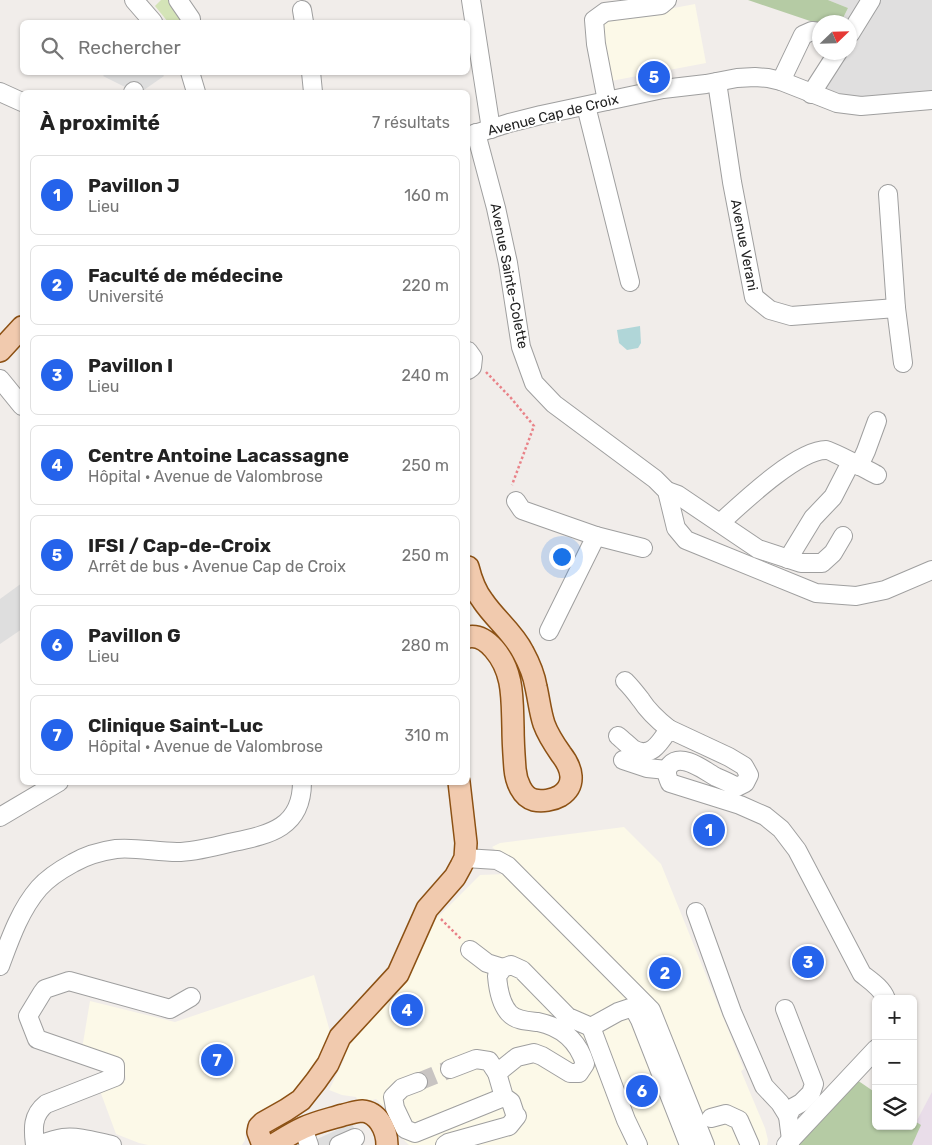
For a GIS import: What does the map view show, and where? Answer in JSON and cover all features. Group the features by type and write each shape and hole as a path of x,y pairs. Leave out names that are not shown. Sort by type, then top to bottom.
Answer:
{"main road":[{"path":"0,351 20,329"},
{"path":"470,577 482,600 513,636 523,651 533,673 544,725 549,737 567,762 571,772 571,783 566,792 554,799 544,801 533,800 524,793 518,783 513,705 506,667 490,644 480,638 470,636"},
{"path":"263,1145 258,1132 261,1125 301,1100 316,1081 328,1064 340,1037 398,974 427,910 455,877 461,866 466,843 459,785"},
{"path":"272,1145 306,1137 318,1122 358,1111 374,1115 382,1124 387,1145"}],"street":[{"path":"134,0 151,20"},
{"path":"178,0 192,20"},
{"path":"191,0 192,20"},
{"name":"Avenue Sainte-Colette","path":"471,0 478,133 508,263 521,347 534,383 554,404 667,490 678,495 758,548 801,563 822,562 833,553 843,536"},
{"path":"607,101 596,44 594,20 605,12 661,5 667,0"},
{"path":"851,15 861,0"},
{"path":"857,23 872,0"},
{"path":"781,81 803,35 812,31"},
{"path":"811,94 833,60"},
{"path":"311,75 313,90"},
{"name":"Avenue Cap de Croix","path":"478,133 509,123 662,89 737,78 768,78 781,81 837,103 861,106 932,100"},
{"name":"Avenue Verani","path":"716,82 732,182 754,297 770,310 791,316 896,308"},
{"path":"0,92 20,101"},
{"path":"586,106 630,282"},
{"path":"888,194 896,308 903,363"},
{"path":"0,379 20,404"},
{"path":"788,559 813,518 833,497 866,451 877,421"},
{"path":"720,524 750,495 793,463 813,452 827,449 877,475"},
{"path":"667,490 676,528 686,540 816,593 856,596 885,590 932,570"},
{"path":"514,493 522,510 596,536 643,548"},
{"path":"549,631 596,536"},
{"path":"625,681 634,689 641,701 659,721 670,729 744,766 749,774 745,783 737,787 692,763 680,760 672,763 667,770 670,783 749,808 765,816 781,829 797,850 862,974 873,982 884,995"},
{"path":"618,736 634,750 645,752 655,749 670,729"},
{"path":"623,760 647,768 667,770"},
{"path":"0,817 54,785"},
{"path":"0,966 11,936 30,899 40,887 74,863 116,849 179,852 211,848 262,836 285,824 294,815 299,804 302,785"},
{"path":"464,858 497,860 508,866 651,1010 705,1145"},
{"path":"508,883 633,1007 640,1020 689,1145"},
{"path":"696,912 732,1012 764,1086 780,1103 788,1116"},
{"path":"470,950 487,963 503,968"},
{"path":"497,1073 517,1057 534,1053 570,1073 579,1073 584,1064 575,1043 561,1031 541,1023 519,1020 509,1013 501,1001 497,976 503,968 511,965 522,970 568,1017 591,1027 626,1120 638,1145"},
{"path":"35,1145 33,1133 35,1118 39,1109 46,1104 116,1077 115,1066 37,1039 28,1016 45,990 69,981 170,1008 191,997"},
{"path":"591,1027 618,1012 633,1007"},
{"path":"785,1009 814,1084 812,1093 792,1108 788,1116 789,1142"},
{"path":"789,1142 872,1053"},
{"path":"445,1145 508,1126 517,1116 511,1102 504,1097 497,1073 489,1061 476,1059 450,1069"},
{"path":"418,1082 402,1088 393,1097 405,1129 415,1133 504,1097"},
{"path":"711,1118 726,1114 739,1120 750,1145"},
{"path":"39,1145 65,1138 112,1145"},
{"path":"339,1145 355,1138"}],"path":[{"path":"470,361 511,398 534,426 514,493"},
{"path":"427,910 440,918 470,950"}],"shaded area":[{"path":"828,0 932,0 932,92 853,98 810,83 822,60 857,60 857,15 844,15 848,8"},
{"path":"695,4 706,63 611,81 600,22"},
{"path":"103,76 164,76 144,90 133,90"},
{"path":"20,584 20,630 0,644 0,599"},
{"path":"624,827 661,864 744,1069 741,1071 765,1128 768,1140 767,1145 711,1145 654,1001 548,898 492,847 500,843"},
{"path":"506,874 645,1010 696,1145 409,1145 399,1135 388,1110 376,1099 359,1104 356,1097 342,1095 329,1090 344,1060 346,1046 409,978 430,925 480,875"},
{"path":"314,975 331,1035 321,1058 303,1083 282,1100 261,1110 248,1120 245,1140 242,1145 148,1145 116,1134 99,1088 126,1080 123,1063 82,1049 90,1001 175,1022"},
{"path":"932,1092 932,1145 904,1145 912,1130 917,1130 917,1120"},
{"path":"352,1123 361,1145 292,1145 312,1134 315,1140"}],"green space":[{"path":"161,0 170,0 183,20 166,20 155,6"},
{"path":"748,0 828,0 848,8 844,15 812,15 812,22"},
{"path":"857,1080 872,1090 872,1130 917,1130 917,1122 921,1125 912,1145 796,1145"}],"water":[{"path":"640,326 641,343 638,348 627,350 619,343 617,330"}],"tunnel":[{"path":"418,1082 450,1069"}],"place":[{"name":"IFSI / Cap-de-Croix","path":"654,77"},
{"name":"Pavillon J","path":"709,830"},
{"name":"Pavillon I","path":"808,962"},
{"name":"Faculté de médecine","path":"665,973"},
{"name":"Centre Antoine Lacassagne","path":"407,1010"},
{"name":"Clinique Saint-Luc","path":"217,1060"},
{"name":"Pavillon G","path":"642,1091"}]}
